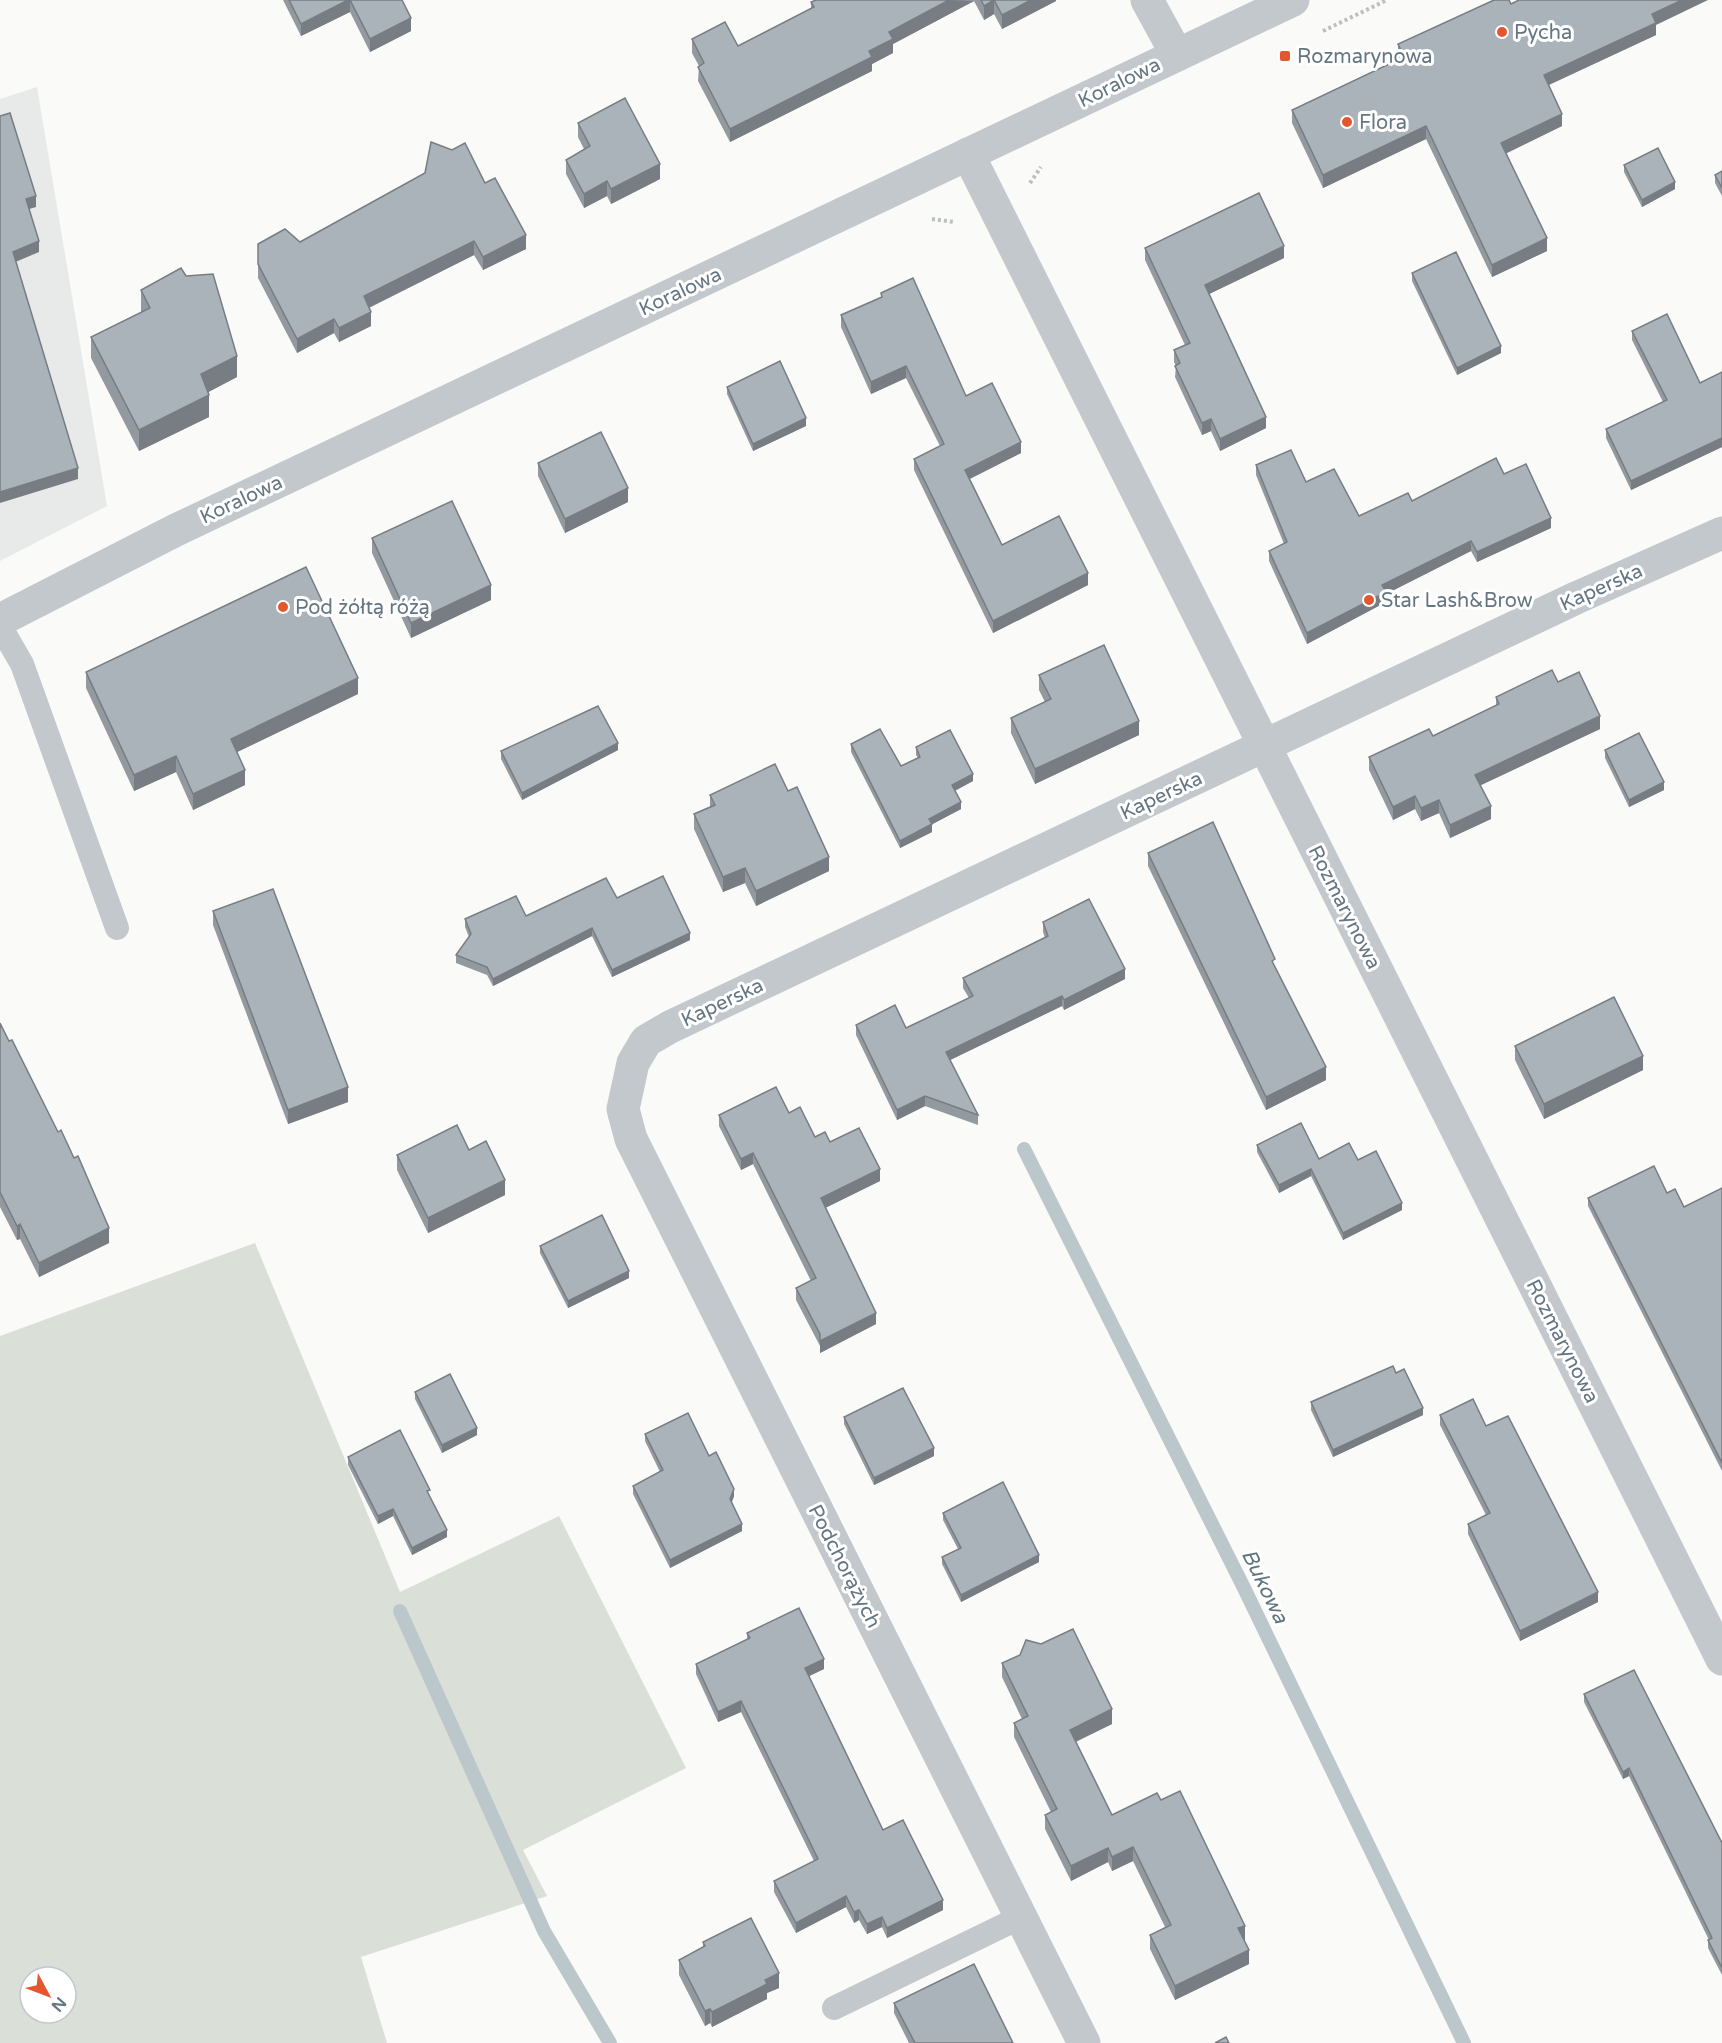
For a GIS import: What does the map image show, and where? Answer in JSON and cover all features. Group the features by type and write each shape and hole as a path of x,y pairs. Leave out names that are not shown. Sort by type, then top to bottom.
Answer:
{"street":[{"path":"1147,0 1177,55"},
{"name":"Koralowa","path":"0,620 69,584 1293,0"},
{"name":"Rozmarynowa","path":"968,154 1722,1659"},
{"name":"Kaperska","path":"627,1084 633,1062 646,1041 670,1027 1576,598 1722,533"},
{"name":"Podchorążych","path":"627,1084 623,1109 631,1139 1084,2043"}],"lane":[{"path":"0,626 22,664 117,928"},
{"path":"834,2008 1021,1917"}],"path":[{"path":"1316,34 1387,0"},
{"path":"1028,191 1037,171 1050,161"}],"shaded area":[{"path":"37,87 107,506 0,561 0,99"},
{"path":"255,1243 400,1592 559,1516 686,1768 523,1850 547,1896 361,1957 387,2043 0,2043 0,1336"}],"building":[{"path":"289,0 348,0 301,24"},
{"path":"350,0 402,0 411,18 370,39"},
{"path":"816,0 949,0 889,32 893,39 869,51 872,57 730,129 698,67 704,63 692,39 725,22 738,46 814,7 811,2"},
{"path":"981,0 994,0 984,6"},
{"path":"994,0 1031,0 1002,15"},
{"path":"1494,0 1509,0 1511,4 1519,0 1682,0 1652,14 1656,23 1544,75 1562,114 1501,143 1547,238 1492,265 1426,126 1323,175 1292,110 1404,57 1398,44"},
{"path":"625,98 660,164 611,189 607,181 584,194 566,160 590,146 578,123"},
{"path":"10,113 36,196 26,199 39,241 13,252 78,468 0,492 0,116"},
{"path":"431,142 452,150 465,143 485,183 495,178 526,235 483,257 474,241 364,296 371,312 339,328 334,319 297,339 258,264 258,244 285,229 300,242 425,173"},
{"path":"1658,148 1675,182 1642,200 1624,165"},
{"path":"1722,171 1722,188 1715,175"},
{"path":"1259,193 1284,246 1205,285 1266,417 1220,439 1211,419 1202,423 1175,366 1180,363 1174,350 1190,343 1145,248"},
{"path":"1456,252 1501,346 1457,368 1412,273"},
{"path":"181,268 186,276 213,274 237,356 201,374 209,395 139,430 91,337 150,308 141,290"},
{"path":"913,278 966,396 992,383 1021,442 965,470 1002,545 1059,516 1088,573 993,621 914,459 944,444 906,366 871,382 841,315 882,297 881,293"},
{"path":"1667,314 1700,383 1722,372 1722,438 1631,481 1606,429 1667,400 1632,331"},
{"path":"780,361 806,418 753,444 727,387"},
{"path":"601,432 628,488 565,519 538,463"},
{"path":"1291,450 1306,482 1334,469 1359,516 1408,493 1412,501 1496,458 1504,474 1526,464 1551,518 1477,552 1471,541 1382,585 1386,592 1307,633 1269,551 1287,542 1256,465"},
{"path":"452,501 491,585 411,623 372,538"},
{"path":"306,567 358,678 231,739 245,770 193,794 176,756 134,775 86,672"},
{"path":"1104,645 1139,721 1035,769 1011,718 1051,699 1039,675"},
{"path":"1552,670 1558,682 1579,672 1600,716 1475,775 1491,806 1450,825 1439,800 1421,808 1415,796 1393,807 1369,757 1429,729 1433,736 1499,704 1496,697"},
{"path":"598,706 618,743 522,793 501,751"},
{"path":"880,729 901,766 920,757 916,747 950,730 973,774 952,785 961,802 929,819 932,824 900,841 851,744"},
{"path":"1639,733 1664,782 1629,800 1605,750"},
{"path":"775,764 788,791 797,787 829,857 756,891 745,868 723,877 694,814 715,805 710,795"},
{"path":"1213,822 1275,959 1272,961 1326,1067 1266,1097 1148,853"},
{"path":"663,876 690,933 612,970 592,928 493,979 487,967 456,955 471,934 465,919 516,896 526,916 606,878 617,898"},
{"path":"273,889 348,1087 288,1110 213,911"},
{"path":"1089,899 1125,969 1064,1000 1062,996 946,1052 978,1115 925,1096 897,1110 856,1025 895,1005 906,1028 973,996 963,978 1048,936 1043,922"},
{"path":"1614,997 1643,1056 1544,1104 1515,1046"},
{"path":"0,1023 9,1041 12,1040 58,1132 61,1130 74,1158 78,1156 109,1228 39,1263 20,1224 17,1226 0,1192"},
{"path":"776,1087 789,1113 800,1107 815,1137 825,1132 830,1142 859,1128 880,1169 821,1198 876,1313 820,1341 820,1334 796,1288 816,1278 753,1153 741,1159 719,1115"},
{"path":"1301,1123 1319,1159 1349,1143 1358,1160 1376,1151 1402,1203 1343,1233 1311,1169 1279,1185 1257,1145"},
{"path":"457,1125 469,1150 486,1141 505,1180 428,1218 397,1155"},
{"path":"1654,1166 1667,1193 1675,1189 1684,1207 1722,1188 1722,1463 1588,1198"},
{"path":"602,1215 629,1271 568,1301 540,1246"},
{"path":"1393,1366 1396,1373 1404,1369 1423,1408 1333,1450 1311,1402"},
{"path":"450,1374 477,1428 442,1445 415,1392"},
{"path":"903,1388 934,1448 874,1478 844,1417"},
{"path":"1473,1399 1486,1426 1508,1416 1598,1592 1520,1631 1468,1524 1490,1513 1440,1415"},
{"path":"688,1413 709,1456 716,1452 734,1489 730,1499 742,1524 670,1560 633,1486 663,1470 645,1434"},
{"path":"400,1430 447,1530 412,1548 393,1509 378,1516 348,1457"},
{"path":"1003,1482 1039,1555 961,1595 942,1557 961,1548 943,1513"},
{"path":"799,1608 824,1659 805,1668 883,1830 903,1820 943,1900 887,1928 882,1917 867,1924 859,1910 854,1912 846,1896 796,1923 774,1881 818,1859 741,1701 718,1712 696,1664 750,1638 747,1633"},
{"path":"1073,1629 1112,1709 1070,1730 1112,1815 1157,1793 1161,1800 1180,1791 1245,1926 1238,1928 1249,1950 1175,1986 1150,1935 1171,1925 1133,1847 1112,1857 1108,1848 1071,1866 1045,1815 1057,1809 1014,1723 1028,1716 1002,1663 1020,1655 1026,1640 1041,1644"},
{"path":"1634,1670 1722,1843 1722,1968 1708,1940 1712,1938 1629,1768 1623,1772 1584,1694"},
{"path":"751,1918 779,1973 765,1980 767,1984 712,2012 710,2009 705,2011 679,1960 705,1946 703,1942"},
{"path":"974,1964 1013,2043 915,2043 894,2003"},
{"path":"1226,2037 1229,2043 1215,2043"}],"waterway":[{"name":"Bukowa","path":"1024,1149 1244,1588 1464,2043"},
{"path":"400,1611 544,1931 610,2043"}],"place":[{"name":"Pycha","path":"1502,32"},
{"name":"Rozmarynowa","path":"1285,56"},
{"name":"Flora","path":"1347,122"},
{"name":"Star Lash&Brow","path":"1369,600"},
{"name":"Pod żółtą różą","path":"283,607"}]}
